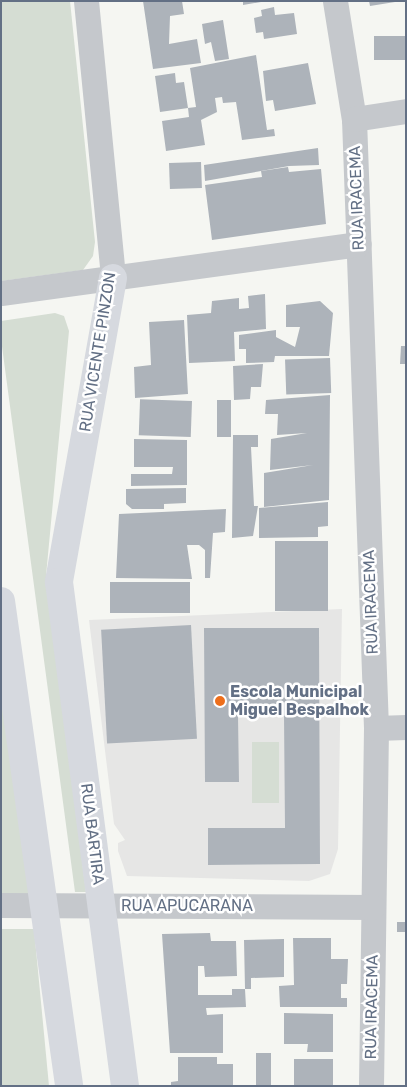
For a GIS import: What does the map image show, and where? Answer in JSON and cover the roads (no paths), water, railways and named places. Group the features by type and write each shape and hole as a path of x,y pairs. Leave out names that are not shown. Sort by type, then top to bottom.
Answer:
{"street":[{"name":"RUA VICENTE PINZON","path":"60,582 112,278 86,1"},
{"name":"RUA IRACEMA","path":"335,1 354,119 376,728 371,1086"},
{"path":"354,119 406,111"},
{"path":"1,293 359,244"},
{"name":"RUA BARTIRA","path":"60,582 125,1086"},
{"path":"1,601 69,1086"},
{"path":"376,728 406,727"},
{"name":"RUA APUCARANA","path":"1,905 373,907"}],"place":[{"name":"Escola Municipal Miguel Bespalhok","path":"220,701"}]}
